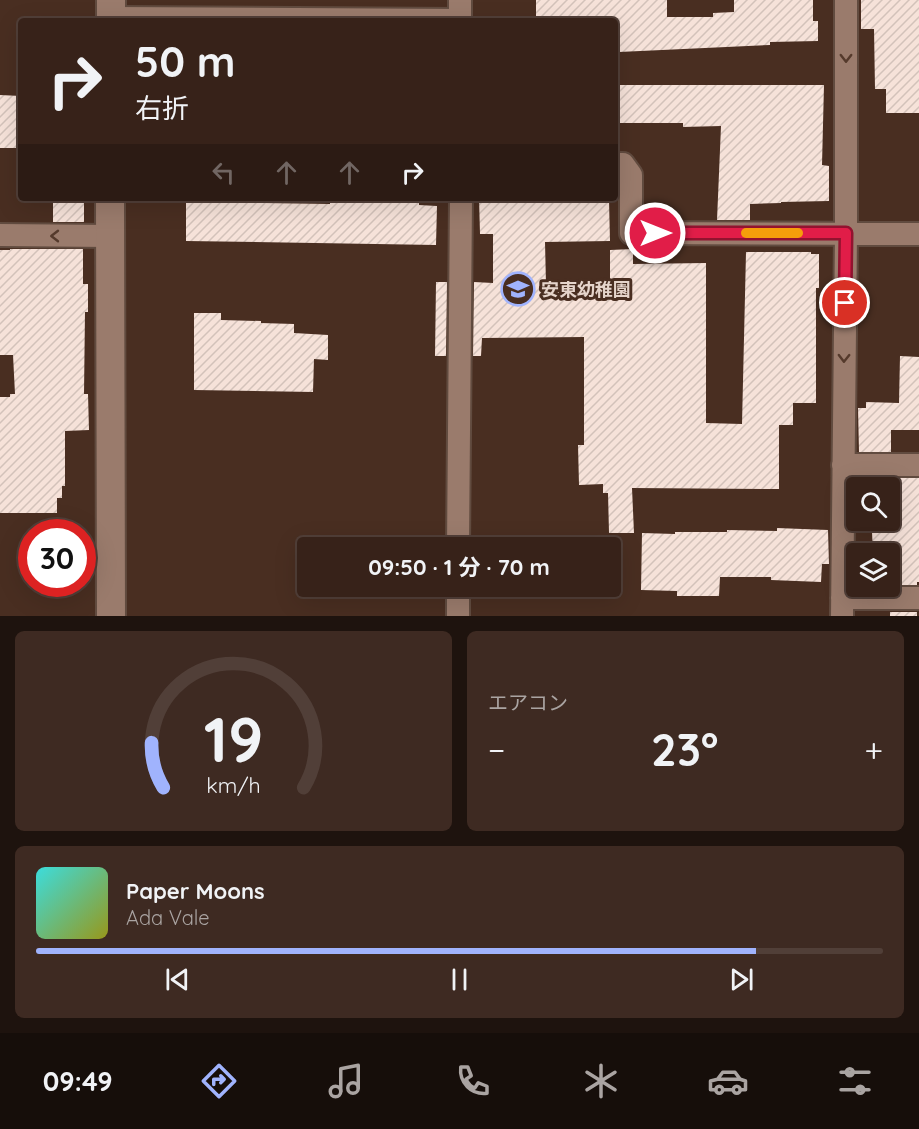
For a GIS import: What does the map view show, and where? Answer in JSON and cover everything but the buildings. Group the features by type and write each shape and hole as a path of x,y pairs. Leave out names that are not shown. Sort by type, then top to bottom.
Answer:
{"street":[{"path":"460,0 460,18"},
{"path":"846,0 842,607 919,598"},
{"path":"111,13 329,18"},
{"path":"618,164 623,164 631,175 631,233 919,234"},
{"path":"110,201 111,616"},
{"path":"458,537 461,201"},
{"path":"0,235 110,236"},
{"path":"843,465 919,465"},
{"path":"458,597 458,616"}],"slow traffic":[{"path":"746,233 798,233"}],"place":[{"name":"安東幼稚園","path":"518,289"}],"route":[{"path":"655,233 846,233 845,303"}]}
